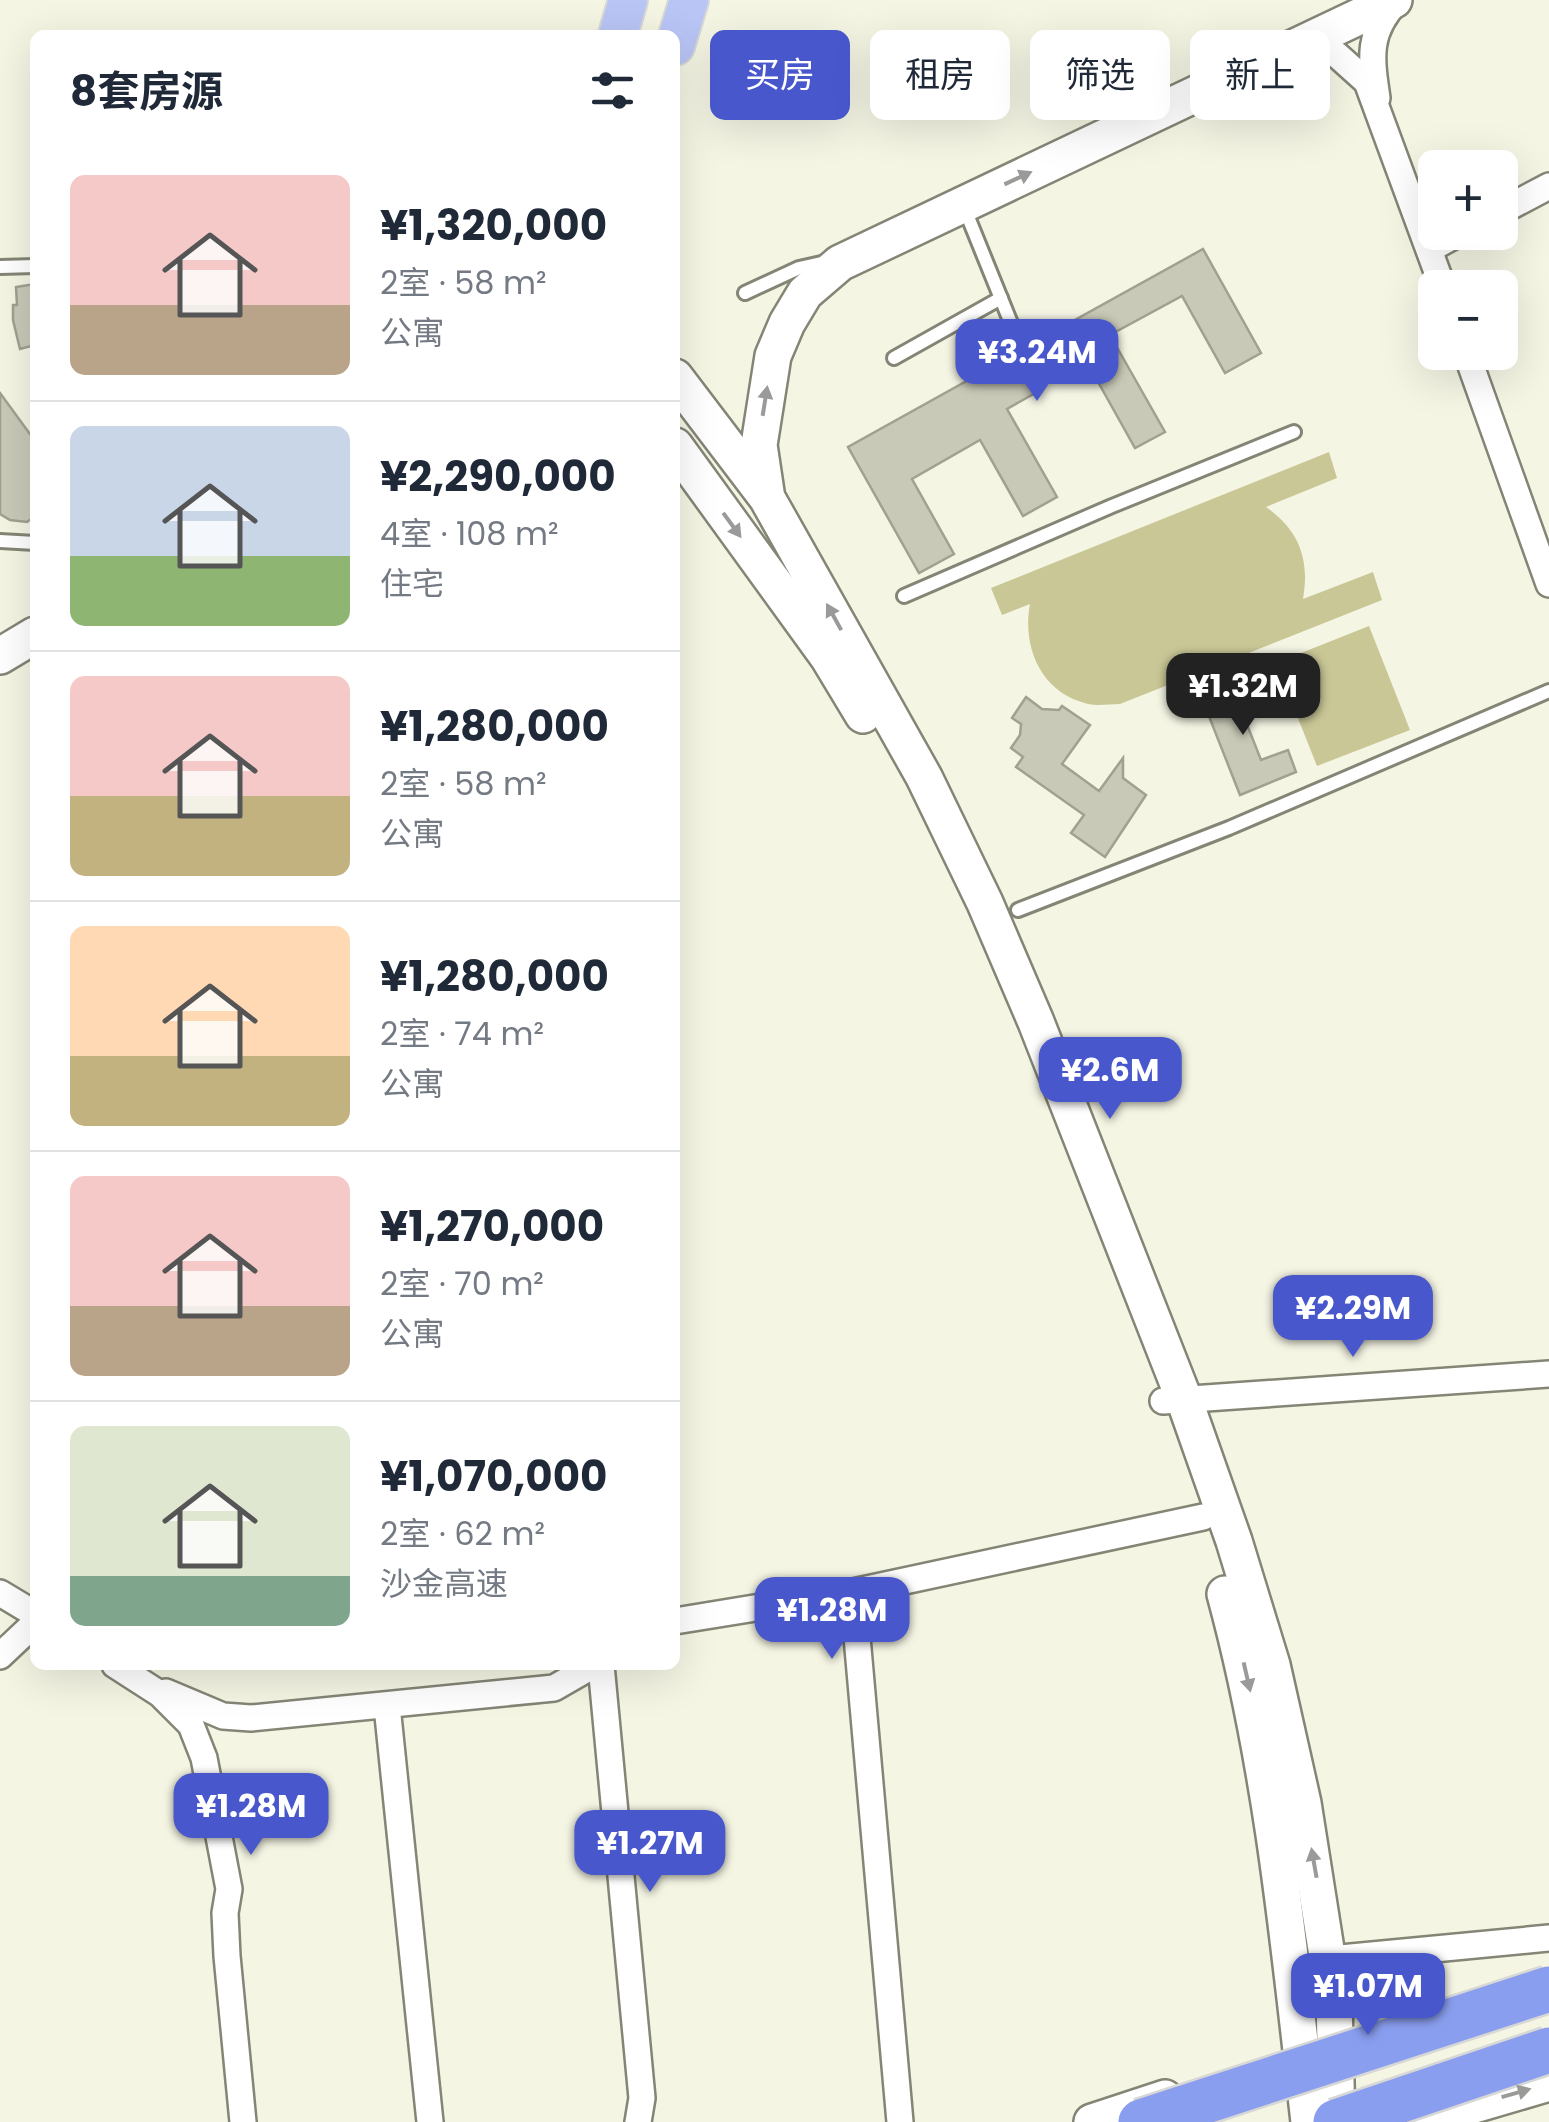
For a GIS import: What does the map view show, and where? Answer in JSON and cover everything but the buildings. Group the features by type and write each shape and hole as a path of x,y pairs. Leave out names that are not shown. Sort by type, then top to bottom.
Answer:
{"highway":[{"path":"1141,2122 1549,1988"},
{"path":"1336,2122 1549,2050"}],"main road":[{"path":"619,30 628,0"},
{"path":"680,30 689,0"},
{"path":"1330,30 1396,0"},
{"path":"767,498 759,445 773,356 805,293 840,263 1190,96"},
{"path":"680,384 767,498 924,776 1036,1022 1174,1400 1248,1680 1279,1868 1308,2122"},
{"path":"680,453 828,657 903,780 966,910 1234,1541 1272,1665 1304,1802 1330,1959 1336,2122"},
{"path":"0,656 30,638"},
{"path":"1092,2122 1549,1967"},
{"path":"1416,2122 1549,2083"}],"street":[{"path":"1379,108 1373,73 1376,28 1396,0"},
{"path":"1330,52 1367,82 1418,216"},
{"path":"1518,202 1549,186"},
{"path":"1472,370 1549,584"},
{"path":"1174,1400 1549,1374"},
{"path":"680,1620 854,1592 1204,1516"},
{"path":"854,1592 900,2122"},
{"path":"0,1594 30,1611"},
{"path":"0,1656 30,1628"},
{"path":"123,1670 160,1694 190,1724 203,1755 229,1889 227,1956 243,2122"},
{"path":"124,1670 223,1716 252,1718 554,1688 588,1670"},
{"path":"602,1670 642,2098 638,2122"},
{"path":"387,1706 430,2122"},
{"path":"203,1755 204,1735 210,1723 223,1716"},
{"path":"1330,1959 1549,1938"}],"lane":[{"path":"964,204 1019,343"},
{"path":"745,293 799,268 820,262 840,263"},
{"path":"0,267 30,266"},
{"path":"894,358 1001,298"},
{"path":"904,596 1294,432"},
{"path":"0,541 30,543"},
{"path":"1018,910 1229,828 1549,690"}],"shaded area":[{"path":"1329,452 1337,478 1266,507 1287,525 1300,547 1305,571 1303,599 1373,572 1382,600 1120,704 1104,705 1071,698 1046,679 1032,651 1030,604 1002,615 991,588"},
{"path":"1369,626 1410,730 1317,766 1276,663"}]}
